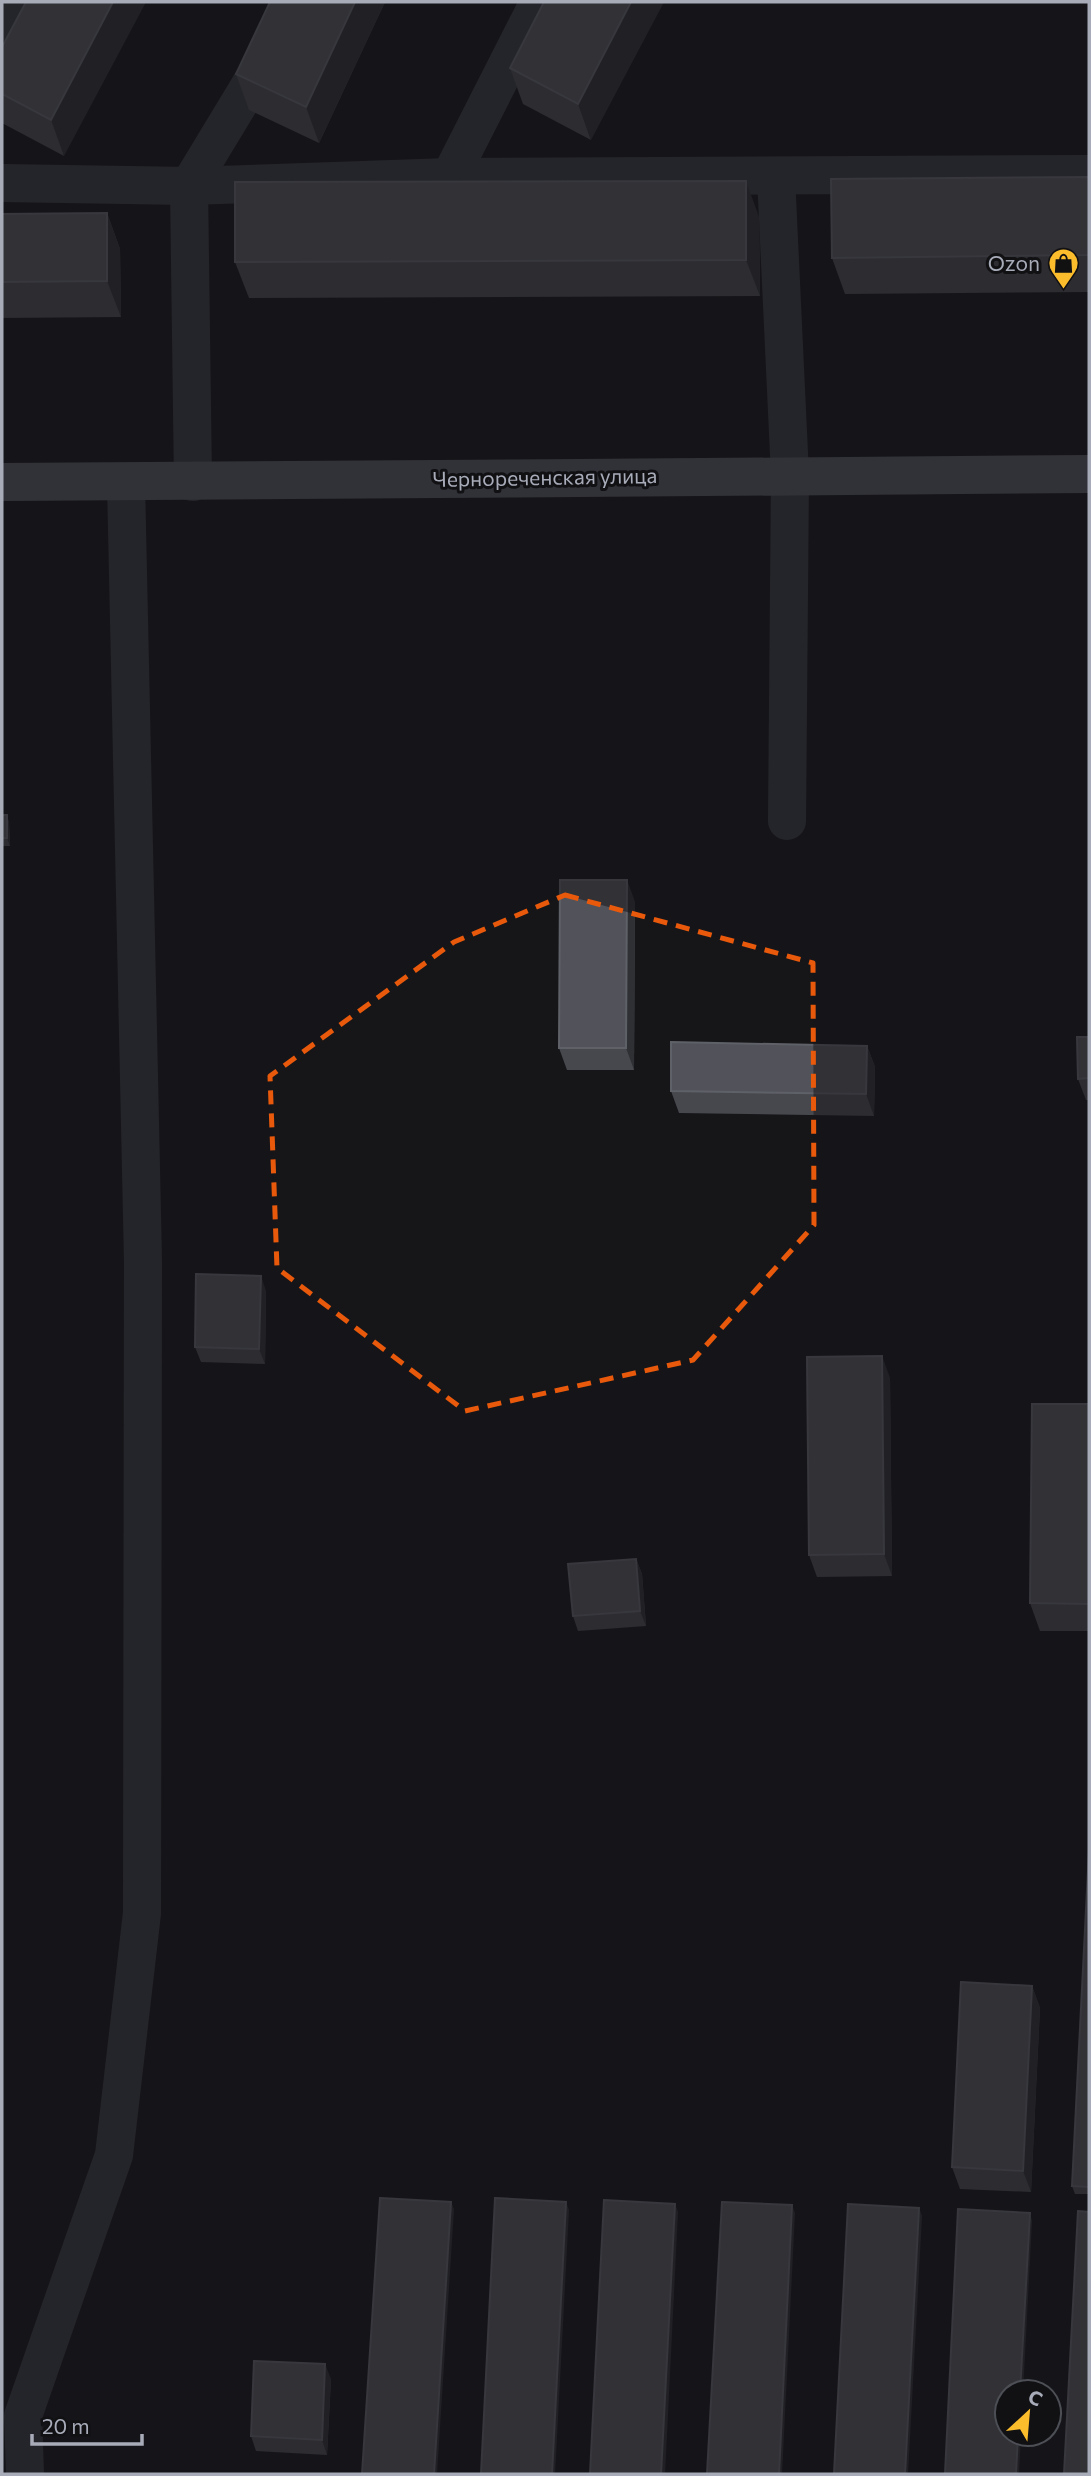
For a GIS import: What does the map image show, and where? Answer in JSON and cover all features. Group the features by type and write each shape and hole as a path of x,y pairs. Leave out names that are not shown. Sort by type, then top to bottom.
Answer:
{"main road":[{"name":"Чернореченская улица","path":"2,482 1089,474"}],"lane":[{"path":"2,22 12,2"},
{"path":"193,482 189,186 261,67 291,2"},
{"path":"450,177 539,2"},
{"path":"2,183 189,186 450,177 1089,174"},
{"path":"776,176 790,475 787,821"},
{"path":"25,2474 23,2416 114,2155 142,1913 143,1261 126,482"}],"highlighted area":[{"path":"565,895 813,963 814,1225 693,1360 465,1411 277,1268 270,1076 454,942"}],"building":[{"path":"26,2 113,2 51,120 2,94 2,47"},
{"path":"270,2 355,2 306,107 236,74"},
{"path":"544,2 631,2 578,104 510,68"},
{"path":"1089,177 1089,255 832,258 831,179"},
{"path":"746,181 746,260 235,262 235,182"},
{"path":"107,213 107,281 2,282 2,214"},
{"path":"2,815 7,815 7,838 2,838"},
{"path":"560,880 627,880 626,1048 559,1048"},
{"path":"1077,1037 1089,1037 1089,1078 1078,1079"},
{"path":"671,1042 867,1046 866,1094 671,1091"},
{"path":"196,1274 261,1276 259,1349 195,1347"},
{"path":"882,1356 884,1554 809,1555 807,1357"},
{"path":"1032,1404 1089,1404 1089,1604 1030,1603"},
{"path":"636,1559 640,1611 573,1616 568,1564"},
{"path":"1089,1850 1089,2187 1072,2186"},
{"path":"961,1982 1032,1986 1023,2171 952,2167"},
{"path":"380,2198 451,2202 434,2474 362,2474"},
{"path":"495,2198 566,2202 552,2474 481,2474"},
{"path":"604,2200 675,2204 661,2474 590,2474"},
{"path":"722,2202 792,2205 779,2474 707,2474"},
{"path":"848,2204 919,2208 905,2474 834,2474"},
{"path":"958,2209 1030,2213 1021,2378 993,2378 993,2448 1017,2448 1016,2474 945,2474"},
{"path":"1078,2211 1089,2212 1089,2474 1064,2474"},
{"path":"254,2361 325,2364 322,2440 251,2436"}],"place":[{"name":"Ozon","path":"1063,291"}]}
